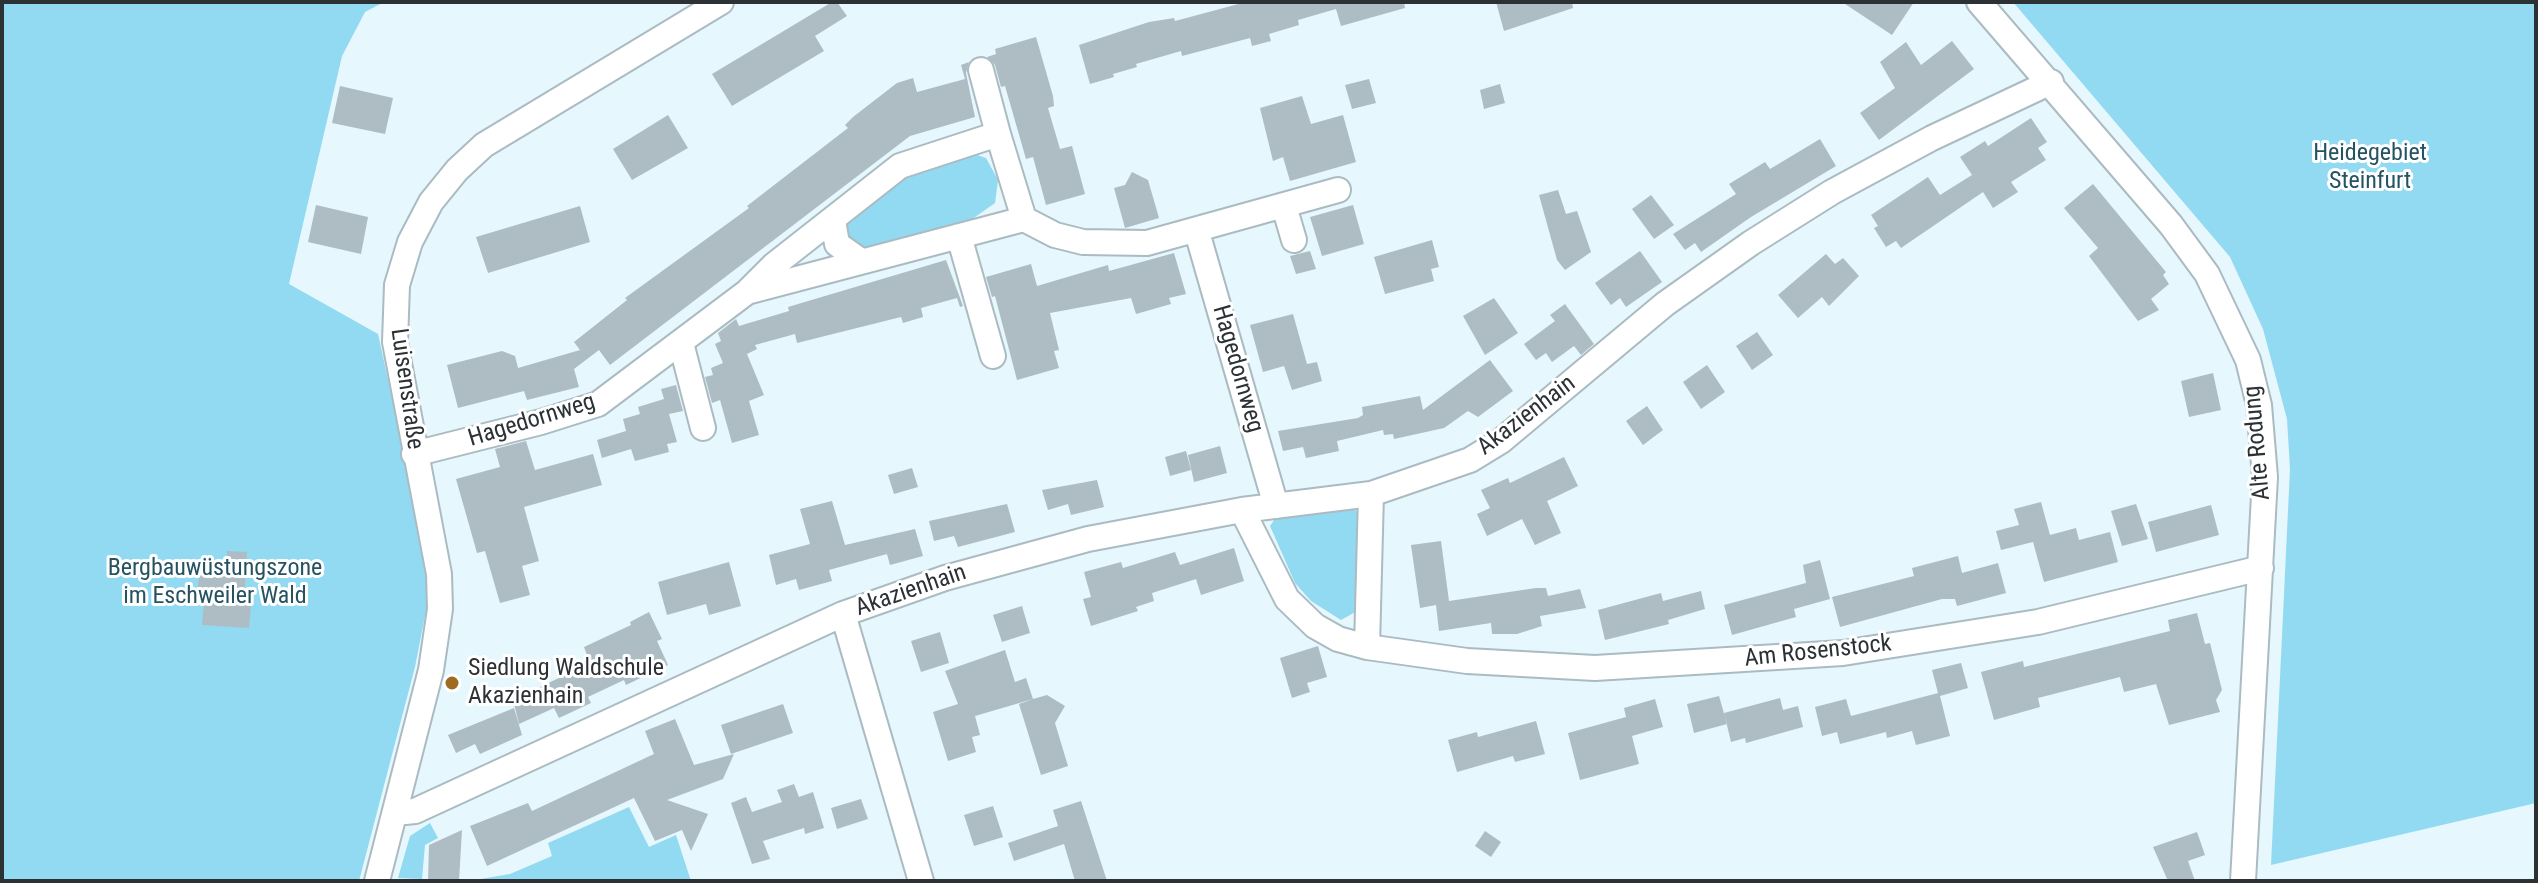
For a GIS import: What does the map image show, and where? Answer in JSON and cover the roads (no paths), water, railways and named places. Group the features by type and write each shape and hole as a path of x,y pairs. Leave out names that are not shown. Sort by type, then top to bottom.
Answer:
{"street":[{"name":"Luisenstraße","path":"377,881 431,670 440,609 439,574 395,342 397,285 410,242 431,202 457,170 484,145 721,2"},
{"name":"Alte Rodung","path":"1979,2 2171,225 2207,274 2248,360 2259,405 2265,477 2243,881"},
{"path":"981,70 1024,219 1055,235 1115,245 1147,243 1197,232 1338,190"},
{"name":"Akazienhain","path":"395,813 415,811 843,614 945,578 1088,539 1242,510 1371,494 1470,460 1501,441 1665,304 1751,243 1832,192 1932,138 2051,82"},
{"name":"Hagedornweg","path":"414,454 541,422 598,404 747,292 774,265 900,166 998,134"},
{"path":"1284,206 1294,240"},
{"name":"Hagedornweg","path":"747,292 1024,219"},
{"path":"833,220 837,244 861,261"},
{"name":"Hagedornweg","path":"1197,232 1276,506"},
{"path":"959,236 993,356"},
{"path":"681,343 703,428"},
{"path":"1367,647 1371,494"},
{"name":"Am Rosenstock","path":"1242,510 1275,580 1299,613 1338,639 1367,647 1467,661 1595,668 1843,653 2038,622 2261,568"},
{"name":"Akazienhain","path":"843,614 921,881"}],"place":[{"name":"Siedlung Waldschule Akazienhain","path":"452,683"}],"park label":[{"name":"Heidegebiet Steinfurt","path":"2370,168"},
{"name":"Bergbauwüstungszone im Eschweiler Wald","path":"215,583"}]}
